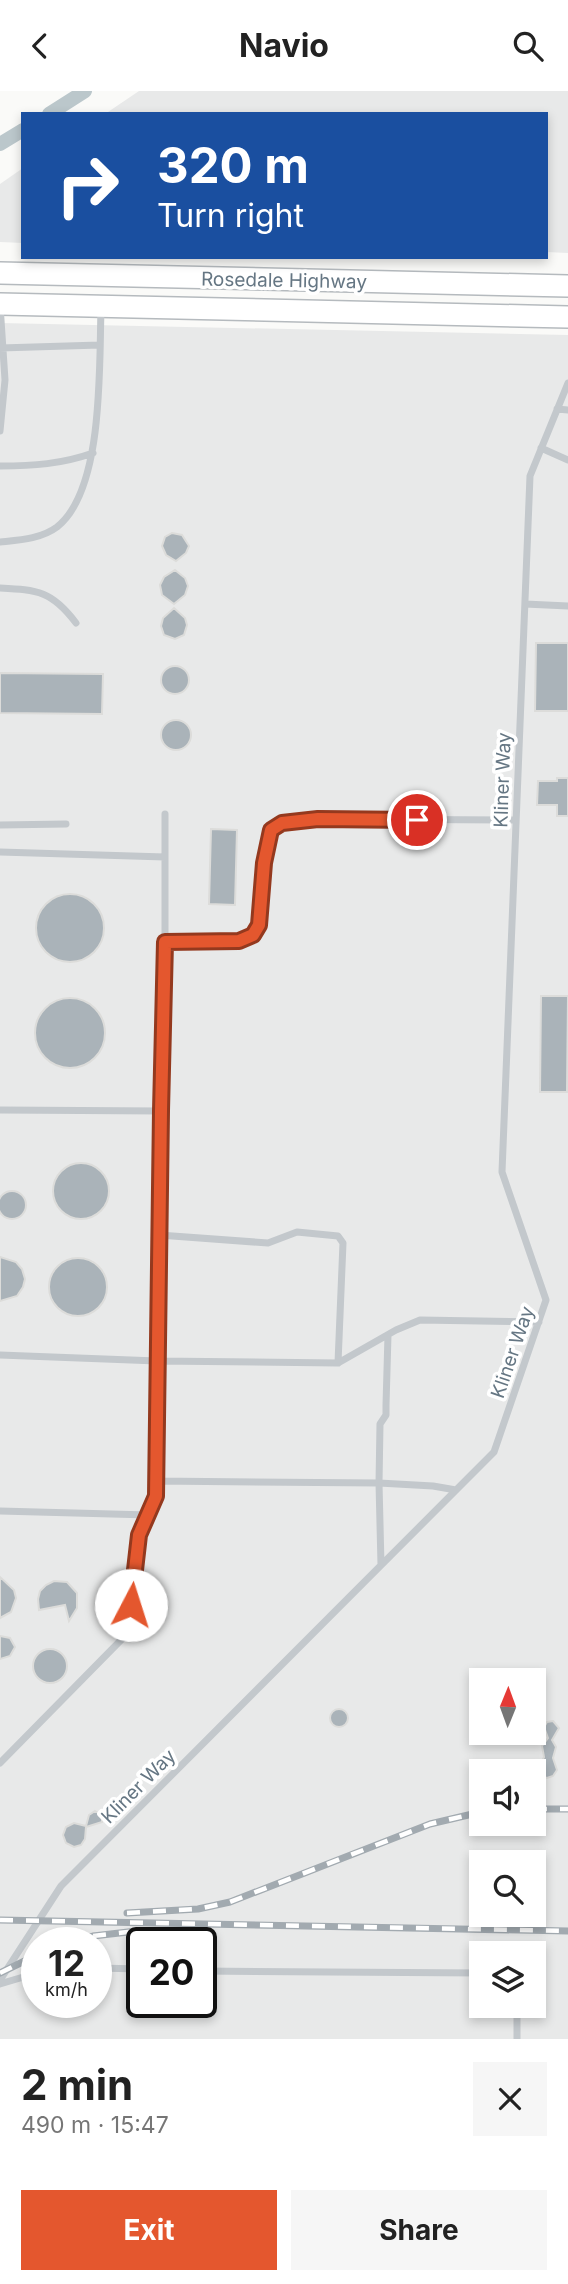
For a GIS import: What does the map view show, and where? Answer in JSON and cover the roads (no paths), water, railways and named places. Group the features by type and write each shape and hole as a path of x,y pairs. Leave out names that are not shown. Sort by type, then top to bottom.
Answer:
{"main road":[{"name":"Rosedale Highway","path":"0,273 568,286"},
{"name":"Rosedale Highway","path":"0,304 568,317"}],"lane":[{"path":"0,304 5,380 0,431"},
{"path":"0,542 35,537 56,527 73,510 93,453 101,306"},
{"path":"1,348 100,345"},
{"name":"Kliner Way","path":"0,1982 61,1886 494,1452 546,1300 502,1172 530,475 568,383"},
{"path":"557,409 568,410"},
{"path":"541,448 568,460"},
{"path":"0,466 71,461 93,453"},
{"path":"0,588 33,590 50,597 66,610 76,623"},
{"path":"525,604 568,606"},
{"path":"0,1763 123,1638 129,1625 139,1535 156,1496 165,814"},
{"path":"165,942 239,941 253,935 259,925 264,863 271,830 282,823 318,819 516,820"},
{"path":"0,825 66,824"},
{"path":"0,852 165,857"},
{"path":"0,1110 161,1111"},
{"path":"159,1235 268,1243 297,1232 338,1236 343,1243 338,1363"},
{"path":"0,1355 157,1361 338,1363 420,1320 539,1322"},
{"path":"381,1565 380,1424 386,1415 388,1335"},
{"path":"156,1481 379,1483 456,1490"},
{"path":"0,1511 149,1515"},
{"path":"217,1971 469,1973"},
{"path":"0,1982 21,1977"},
{"path":"517,2018 517,2039"}],"waterway":[{"path":"52,112 85,91"},
{"path":"0,144 21,131"}],"railway":[{"path":"546,1809 568,1809"},
{"path":"127,1913 198,1909 230,1902 430,1824 469,1815"},
{"path":"0,1920 568,1931"},
{"path":"112,1934 126,1932"},
{"path":"0,1973 21,1963"}]}
